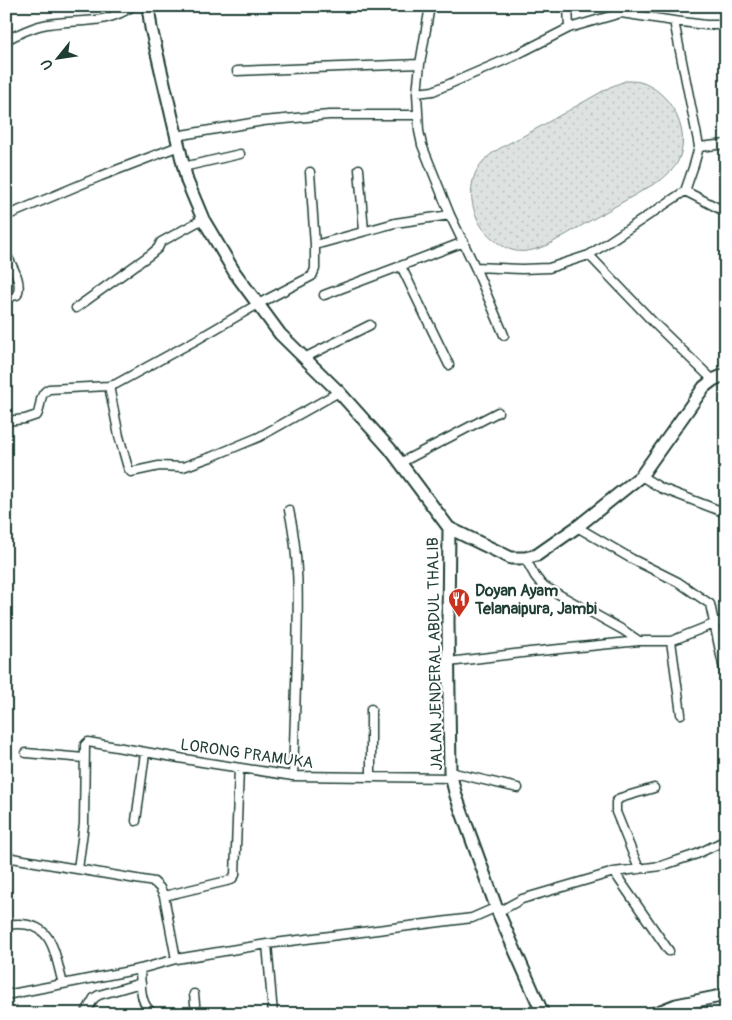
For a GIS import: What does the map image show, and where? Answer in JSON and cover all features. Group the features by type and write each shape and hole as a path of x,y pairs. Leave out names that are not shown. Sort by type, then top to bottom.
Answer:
{"street":[{"path":"6,40 38,26 100,20 121,14 133,6"},
{"name":"JALAN JENDERAL ABDUL THALIB","path":"148,6 150,28 183,166 187,181 203,219 235,273 280,334 339,392 400,463 448,528 451,775 456,796 498,910 543,1014"},
{"path":"430,6 420,64 418,93 418,115 422,145 450,215 464,242 504,335"},
{"path":"568,6 569,28"},
{"path":"418,93 433,91 512,58 569,28 622,10 674,21 706,25 726,25"},
{"path":"475,267 549,268 589,254 685,191 699,147 674,21"},
{"path":"237,71 420,64"},
{"path":"6,216 101,176 177,141 273,120 329,115 418,115"},
{"path":"699,147 726,144"},
{"path":"183,166 240,154"},
{"path":"359,168 364,230"},
{"path":"6,420 24,419 37,415 42,395 44,391 49,389 109,386 126,379 144,367 312,276 316,269 310,172"},
{"path":"685,191 726,212"},
{"path":"315,245 395,223 450,215"},
{"path":"76,308 151,254 158,248 161,242 203,219"},
{"path":"324,295 464,242"},
{"path":"6,254 19,282 17,295 6,298"},
{"path":"589,254 655,324 713,380"},
{"path":"401,266 449,365"},
{"path":"304,358 370,325"},
{"path":"448,528 511,558 525,558 537,555 577,527 641,476 704,387 726,374"},
{"path":"109,386 119,436 128,468 131,472 159,466 184,467 211,457 259,437 339,392"},
{"path":"400,463 498,412"},
{"path":"641,476 661,488 726,513"},
{"path":"289,510 298,564 293,776"},
{"path":"577,527 632,559 678,582 710,604 726,679"},
{"path":"525,558 542,584 639,641"},
{"path":"449,662 639,641 671,641 726,619"},
{"path":"671,641 681,714"},
{"path":"371,709 371,777"},
{"name":"LORONG PRAMUKA","path":"84,758 85,745 90,742 145,753 293,776 451,775 518,788"},
{"path":"26,753 84,758 84,824 78,870"},
{"path":"136,821 145,753"},
{"path":"164,896 231,880 235,875 239,768"},
{"path":"639,869 616,812 616,802 620,798 654,788"},
{"path":"6,995 140,969 176,959 267,944 447,923 472,918 498,910 522,899 614,872 661,866 697,854 726,840"},
{"path":"6,856 154,882 164,896 176,959"},
{"path":"614,872 669,951"},
{"path":"6,925 22,923 38,928 47,935 63,984"},
{"path":"267,944 272,1014"},
{"path":"140,969 144,1002 150,1013"},
{"path":"85,1014 94,998 99,995 141,983"},
{"path":"194,994 196,1014"},
{"path":"653,1014 676,1005 726,995"}],"shaded area":[{"path":"625,81 640,82 650,86 660,93 675,112 682,134 682,145 679,160 672,170 661,180 548,245 532,250 518,251 499,244 479,223 472,204 472,183 480,165 489,155 502,147 610,87"}],"place":[{"name":"Doyan Ayam Telanaipura, Jambi","path":"459,618"}]}
